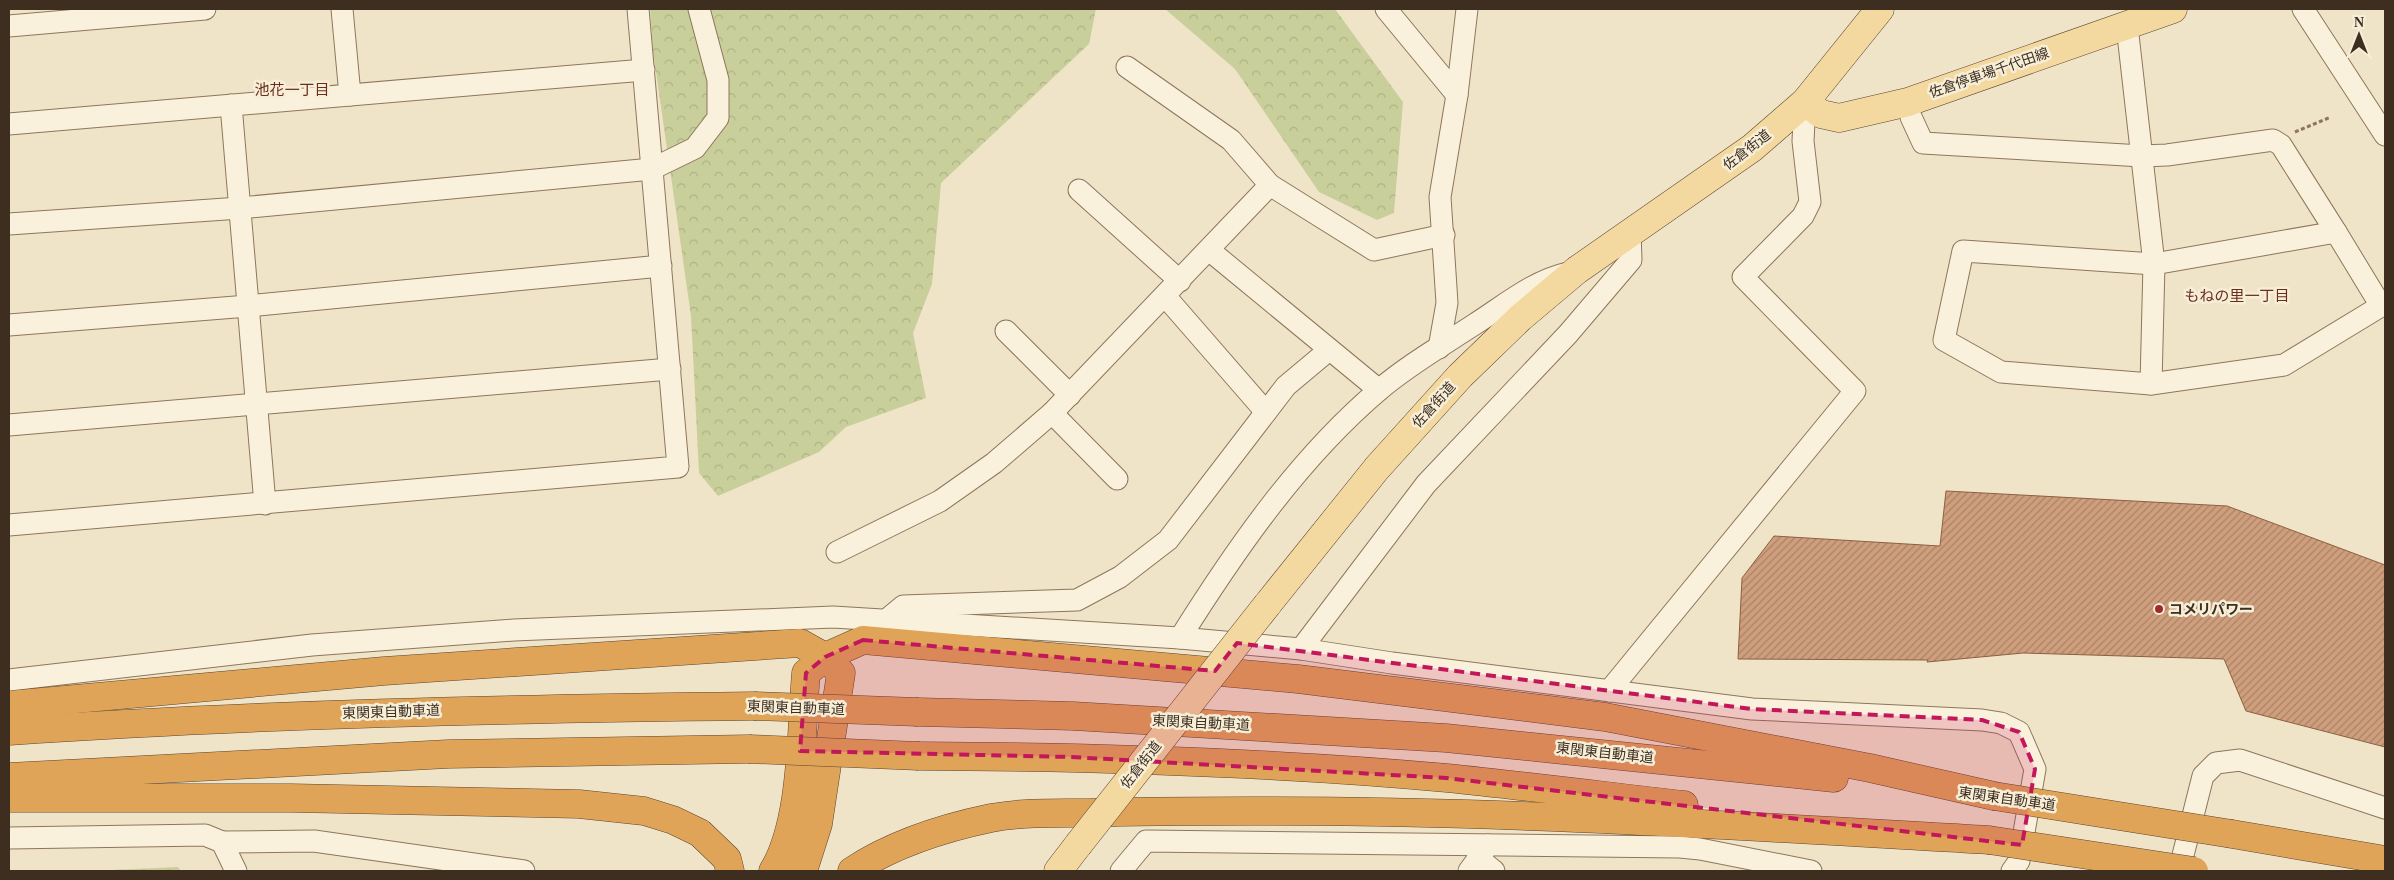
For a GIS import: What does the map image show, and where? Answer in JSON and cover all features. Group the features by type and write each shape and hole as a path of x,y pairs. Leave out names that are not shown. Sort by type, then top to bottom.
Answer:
{"highway":[{"path":"773,871 790,828 793,810 797,784 806,673 825,657 863,640 1298,679 1605,718 1870,768 1994,796"},
{"path":"9,705 384,671 800,644 825,657 841,673 818,824 803,871"},
{"name":"東関東自動車道","path":"9,731 136,722 448,710 754,706 1073,716 1446,738 1731,766 1994,796 2385,860"},
{"path":"9,776 448,754 749,749 919,756 1071,757 1316,769 1446,778 1989,840 2194,871"},
{"path":"9,798 282,798 579,804 644,811 673,820 700,833 727,859 730,871"},
{"path":"852,871 873,857 911,841 994,818 1032,814 1179,811 1406,812 1604,818 1989,840"}],"main road":[{"name":"佐倉街道","path":"1058,871 1377,468 1460,376 1520,318 1577,270 1752,148 1805,102 1880,9"},
{"name":"佐倉停車場千代田線","path":"1805,102 1821,114 1839,118 1908,102 2136,18 2173,9"}],"street":[{"path":"9,26 205,9"},
{"path":"342,9 350,95"},
{"path":"9,525 678,468 638,9"},
{"path":"9,224 240,208 652,168 695,148 718,118 718,80 699,9"},
{"path":"1386,9 1457,95"},
{"path":"1439,348 1447,303 1440,197 1457,95 1467,9"},
{"path":"2303,9 2385,135"},
{"path":"2136,18 2142,156 2154,264 2151,384"},
{"path":"1127,67 1231,140 1270,185 1374,250 1444,235"},
{"path":"9,124 644,70"},
{"path":"1609,691 1855,391 1743,277 1803,216 1810,202 1803,141 1805,102"},
{"path":"1908,102 1911,117 1923,143 2142,156 2167,155 2273,140 2281,145 2383,304 2284,365 2151,384 2001,372 1944,340 1963,251 2154,264 2336,232"},
{"path":"231,105 265,504"},
{"path":"837,552 940,501 994,463 1070,395 1270,185"},
{"path":"1079,190 1180,281"},
{"path":"1302,649 1426,484 1568,334 1631,260 1630,232"},
{"path":"1209,250 1379,390"},
{"path":"9,325 248,306 661,266"},
{"path":"1180,638 1224,569 1267,510 1317,451 1379,390 1525,291 1552,276 1577,270"},
{"path":"1165,296 1266,412"},
{"path":"1006,330 1070,395"},
{"path":"885,621 902,606 1076,600 1120,576 1168,540 1286,386 1329,350"},
{"path":"9,426 670,369"},
{"path":"1052,413 1117,479"},
{"path":"9,680 312,645 514,630 833,617 1180,638 1302,649 1392,663 1752,709 1982,720 2001,723 2019,732 2035,769 2019,861 2012,871"},
{"path":"2179,871 2203,776 2216,763 2240,760 2385,808"},
{"path":"9,838 205,835 222,842 314,841 524,871"},
{"path":"1120,871 1146,841 1482,862 1700,849 1811,871"},
{"path":"222,842 236,871"}],"path":[{"path":"2273,140 2331,118"}],"highlighted area":[{"path":"863,640 1215,671 1237,643 1752,709 1982,720 2019,732 2035,769 2022,845 1446,778 1071,757 800,751 806,673 825,657"}],"green space":[{"path":"650,9 1096,9 1089,44 941,183 932,284 913,333 926,398 846,427 819,452 718,496 699,473 691,316 653,51"},
{"path":"1165,9 1335,9 1403,102 1394,213 1377,220 1319,192 1235,69"},
{"path":"178,867 181,871 88,871"}],"building":[{"name":"コメリパワー","path":"1946,491 2227,506 2385,565 2385,747 2246,711 2224,659 2023,653 1927,662 1928,660 1738,659 1742,578 1774,536 1940,546"}],"place":[{"name":"コメリパワー","path":"2159,609"}],"district":[{"name":"池花一丁目","path":"292,90"},
{"name":"もねの里一丁目","path":"2237,296"}]}
